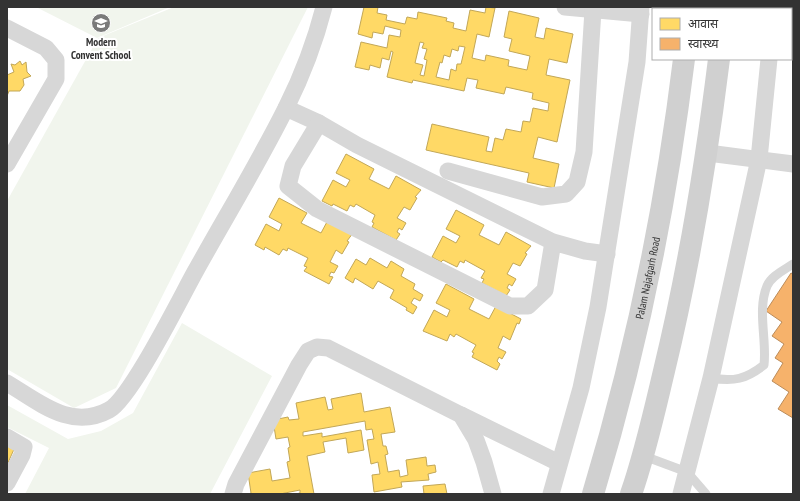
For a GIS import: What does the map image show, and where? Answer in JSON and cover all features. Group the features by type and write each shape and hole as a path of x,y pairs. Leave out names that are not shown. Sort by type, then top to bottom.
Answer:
{"main road":[{"name":"Palam Najafgarh Road","path":"594,494 609,441 641,312 673,148 684,60"},
{"path":"631,494 644,456 681,303 708,153 719,60"}],"street":[{"path":"7,384 62,415 76,419 94,416 110,410 122,398 155,343 286,108 314,46 324,7"},
{"path":"551,494 581,388 598,307 637,62 641,10 593,10 565,7"},
{"path":"448,171 542,197 566,194 570,190 577,182 584,152 593,10"},
{"path":"7,28 46,48 56,60 56,79 7,164"},
{"path":"681,494 711,378 758,159 769,60"},
{"path":"286,108 319,123 357,145 553,242 585,251 607,254"},
{"path":"319,123 293,166 288,186 317,209 510,306 528,306 545,290 553,242"},
{"path":"708,153 793,164"},
{"path":"233,494 236,484 299,365 308,351 317,347 328,348 349,357 559,463"},
{"path":"462,415 482,455 492,494"},
{"path":"7,437 24,447 22,455 7,483"}],"lane":[{"path":"711,378 737,379 751,375 764,365 764,303 767,286 778,273 793,264"},
{"path":"644,456 687,472 706,494"}],"shaded area":[{"name":"Modern Convent School","path":"36,7 170,7 97,38"},
{"path":"174,7 308,7 116,388 74,408 7,369 7,201 98,38"},
{"path":"182,323 272,376 210,494 25,494 49,448 7,427 7,405 68,439 101,431 133,413"}],"building: आवास":[{"path":"364,7 378,7 377,13 387,15 386,20 405,24 407,17 417,19 418,12 447,18 446,21 454,23 453,28 466,31 470,10 485,13 486,7 495,8 489,37 477,34 472,58 485,61 486,55 509,60 508,66 527,70 530,56 509,51 512,39 504,37 509,11 539,18 535,37 544,39 546,28 573,34 567,63 549,59 546,75 570,80 557,142 538,137 533,158 559,164 554,188 527,182 529,173 426,150 432,124 489,137 486,151 492,152 495,138 503,140 506,129 521,132 523,121 530,122 533,108 548,111 549,103 532,99 533,93 506,87 504,94 476,88 478,80 467,78 464,91 413,80 412,83 387,77 393,52 391,51 389,60 382,58 380,68 370,65 369,70 355,67 361,42 387,48 389,35 400,37 401,30 385,26 383,34 373,32 372,38 358,34","holes":["420,42 424,43 422,48 427,49 424,59 427,60 424,76 420,75 423,65 415,63","459,46 465,47 461,64 457,64 456,71 451,69 449,80 436,77 440,62 442,63 444,55 450,57 452,49 458,51"]},
{"path":"20,61 22,65 26,62 27,72 31,76 23,79 24,85 20,91 9,91 7,96 7,75 14,72 11,64 15,65"},
{"path":"346,154 374,169 369,179 389,189 396,176 421,190 415,197 417,198 410,210 404,207 397,218 406,223 402,230 399,228 397,232 400,234 396,240 372,227 374,223 372,222 375,215 356,204 354,207 350,205 347,211 333,204 332,206 322,201 333,180 346,187 350,180 336,173"},
{"path":"279,198 307,213 301,223 321,233 328,220 353,233 347,241 349,242 342,254 336,250 330,262 338,266 334,273 331,272 329,276 333,277 329,284 304,271 307,267 304,266 308,258 288,248 287,251 283,249 279,255 265,247 264,250 255,245 266,224 279,231 282,224 269,217"},
{"path":"456,210 484,225 479,235 499,245 506,232 531,246 525,253 527,254 520,266 513,263 507,274 516,279 512,286 509,284 507,288 510,290 506,296 482,283 484,279 481,278 485,271 465,260 464,263 460,261 457,267 443,260 441,262 432,257 443,236 456,243 460,236 446,229"},
{"path":"370,258 387,268 391,261 404,269 401,276 415,284 413,289 423,295 420,301 414,298 411,303 417,307 413,314 406,310 407,308 390,298 394,290 378,281 373,289 355,278 353,283 345,278 356,259 366,265"},
{"path":"446,284 474,299 469,309 489,319 496,306 521,319 519,324 517,323 510,340 503,336 498,348 506,352 502,359 499,357 497,361 500,364 497,370 472,357 474,353 472,352 476,345 456,334 454,337 450,334 447,341 423,331 434,310 447,317 450,310 436,303"},
{"path":"361,393 364,412 390,407 395,432 381,434 383,446 386,446 388,454 385,455 388,472 399,470 400,477 408,475 406,460 426,457 427,466 435,465 436,472 428,474 429,480 401,482 402,487 374,492 372,475 380,474 378,462 371,464 367,440 374,439 372,429 366,430 365,421 303,432 303,436 322,433 322,437 361,430 364,450 348,453 346,438 323,442 325,452 307,456 314,494 296,494 300,493 300,490 280,494 249,494 251,493 248,473 270,469 272,481 290,478 287,462 290,461 288,437 276,439 273,420 288,417 289,420 299,419 296,403 325,397 328,410 333,409 331,399"},
{"path":"7,443 15,447 7,465"},
{"path":"445,484 447,494 424,494 423,486"}],"building: स्वास्थ्य":[{"path":"791,273 793,274 793,418 778,409 789,392 772,381 783,363 775,358 784,344 772,336 782,322 766,311"}],"place":[{"name":"Modern Convent School","path":"101,23"}]}
